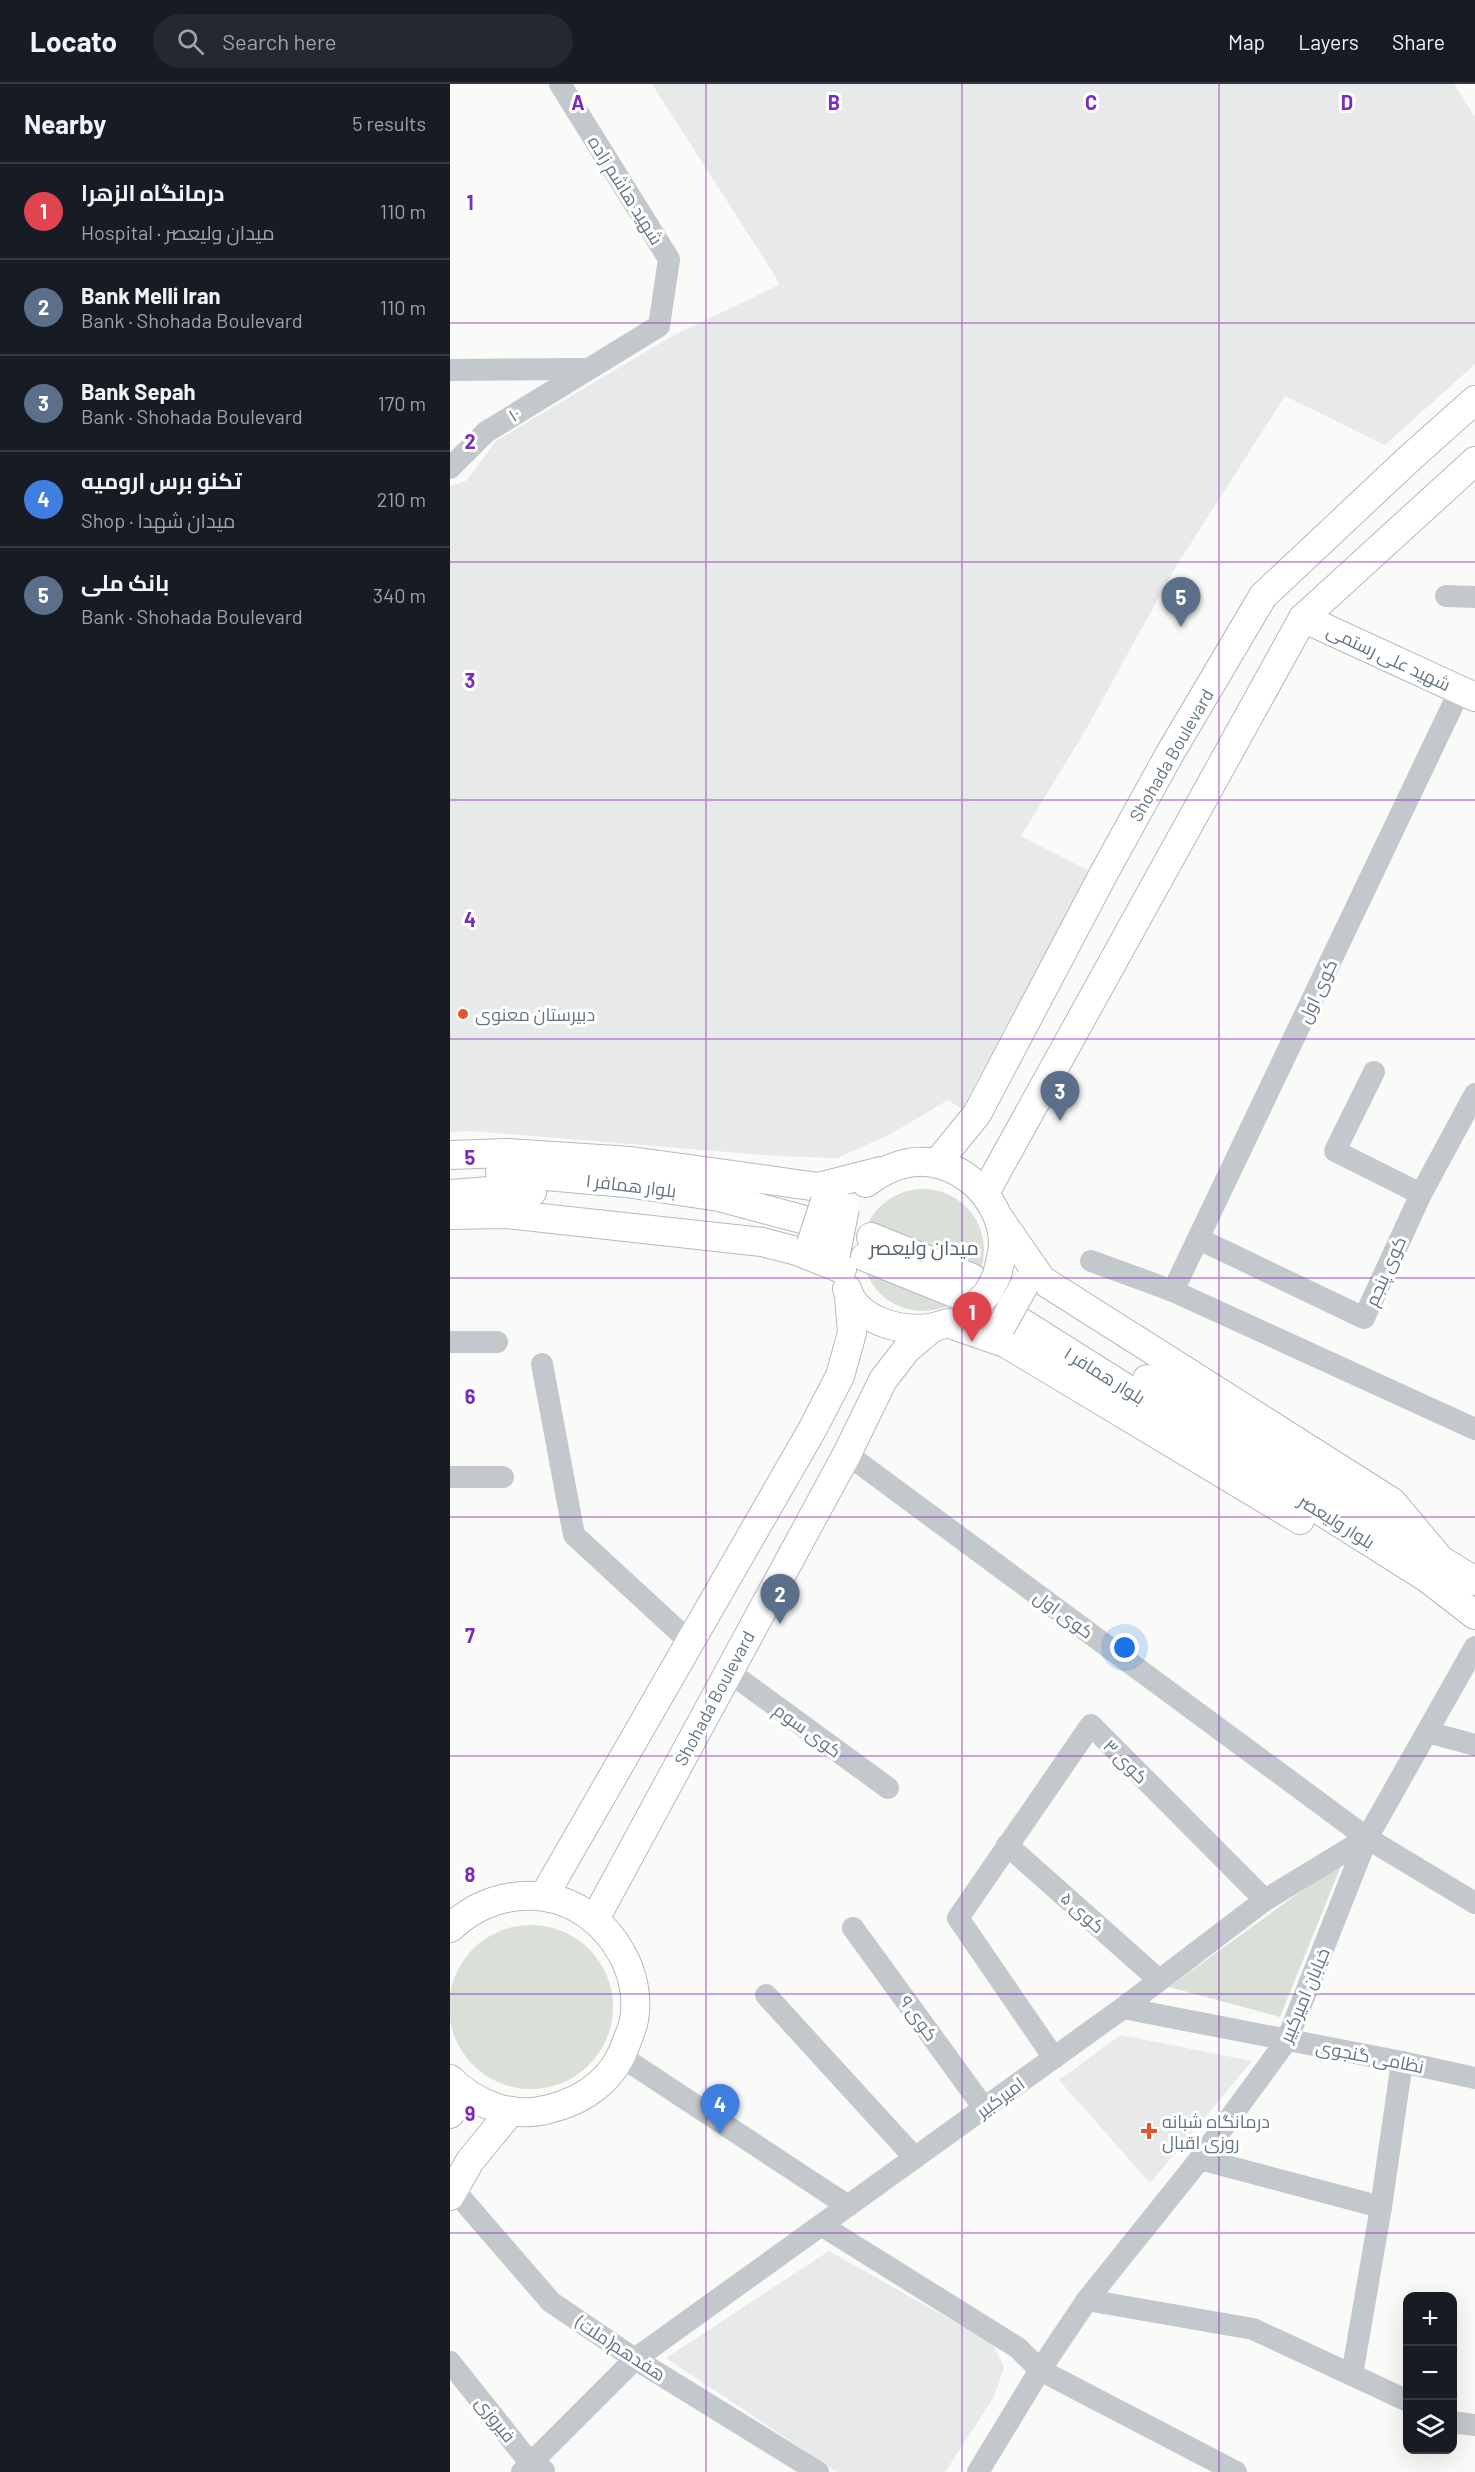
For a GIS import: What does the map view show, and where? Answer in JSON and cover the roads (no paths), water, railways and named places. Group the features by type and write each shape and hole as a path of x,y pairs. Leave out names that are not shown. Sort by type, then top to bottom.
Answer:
{"main road":[{"name":"Shohada Boulevard","path":"937,1163 977,1114 1169,755 1263,596 1475,400"},
{"path":"1411,457 1445,489"},
{"path":"985,1193 1303,618 1475,461"},
{"name":"شهید علی رستمی","path":"1303,618 1468,693"},
{"path":"450,1155 506,1153 631,1161 831,1238 857,1307 872,1318 888,1325 939,1326 1018,1309 1392,1502 1433,1568"},
{"path":"544,1896 812,1430 840,1376 852,1334 831,1238 859,1189 881,1171 909,1162 937,1163 963,1174 985,1193 999,1218 1018,1309 1358,1555 1433,1568"},
{"name":"بلوار همافر ۱","path":"450,1173 502,1172 626,1183 719,1197 975,1289"},
{"name":"بلوار همافر ۱","path":"450,1194 503,1190 624,1199 716,1212 831,1238"},
{"path":"450,1215 517,1216 762,1242 831,1238"},
{"path":"939,1326 975,1289 1003,1244 999,1218"},
{"name":"بلوار همافر ۱","path":"1018,1309 1201,1423"},
{"name":"Shohada Boulevard","path":"595,1919 847,1454 882,1380 908,1349 939,1326"},
{"name":"بلوار ولیعصر","path":"1201,1423 1433,1568 1475,1581"},
{"name":"بلوار ولیعصر","path":"1433,1568 1475,1616"},
{"path":"450,1928 463,1915 488,1902 516,1895 544,1896 571,1904 595,1919 615,1939 628,1964 635,1992 634,2020 622,2057 612,2072 592,2091 567,2105 539,2112 511,2111 454,2094"},
{"path":"452,2193 470,2161 511,2111"}],"street":[{"name":"شهید هاشم زاده","path":"560,84 669,259 658,326 586,369"},
{"path":"450,370 586,369"},
{"name":"۱۰","path":"450,468 486,432 586,369"},
{"path":"1446,596 1475,597"},
{"name":"کوی اول","path":"1173,1292 1468,693"},
{"path":"1374,1072 1335,1151 1421,1194"},
{"name":"کوی پنجم","path":"1199,1239 1364,1318 1421,1194 1475,1094"},
{"path":"1092,1261 1173,1292 1475,1429"},
{"path":"450,1342 497,1342"},
{"path":"542,1364 574,1535 690,1642"},
{"name":"کوی اول","path":"847,1454 1367,1838 1475,1904"},
{"path":"450,1477 503,1477"},
{"name":"خیابان امیرکبیر","path":"978,2472 1040,2370 1087,2300 1200,2159 1287,2040 1367,1838 1475,1647"},
{"name":"کوی سوم","path":"728,1671 888,1788"},
{"name":"کوی ۳","path":"1007,1845 1091,1725 1265,1900"},
{"path":"1427,1732 1475,1745"},
{"name":"امیرکبیر","path":"533,2469 635,2359 1123,2008 1265,1900 1367,1838"},
{"path":"1007,1845 958,1918 1054,2058"},
{"name":"کوی ۵","path":"1007,1845 1159,1980"},
{"name":"کوی ۹","path":"853,1928 984,2108"},
{"path":"766,1995 915,2158"},
{"name":"نظامی گنجوی","path":"1123,2008 1475,2078"},
{"path":"622,2057 848,2206"},
{"path":"1352,2375 1381,2207 1402,2062"},
{"path":"1200,2159 1381,2207"},
{"name":"هفدهم(ملت)","path":"452,2193 551,2302 635,2359 818,2472"},
{"path":"821,2225 1018,2348 1040,2370 1236,2472"},
{"path":"1087,2300 1253,2329 1405,2400"},
{"name":"فیروزی","path":"450,2362 533,2469"},
{"path":"1457,2423 1475,2425"}],"place":[{"name":"بانک ملی","path":"1181,627"},
{"name":"دبیرستان معنوی","path":"463,1014"},
{"name":"Bank Sepah","path":"1060,1121"},
{"name":"درمانگاه الزهرا","path":"972,1342"},
{"name":"Bank Melli Iran","path":"780,1624"},
{"name":"درمانگاه شبانه روزی اقبال","path":"1149,2131"},
{"name":"تکنو برس ارومیه","path":"720,2134"}],"district":[{"name":"میدان ولیعصر","path":"924,1247"}]}
